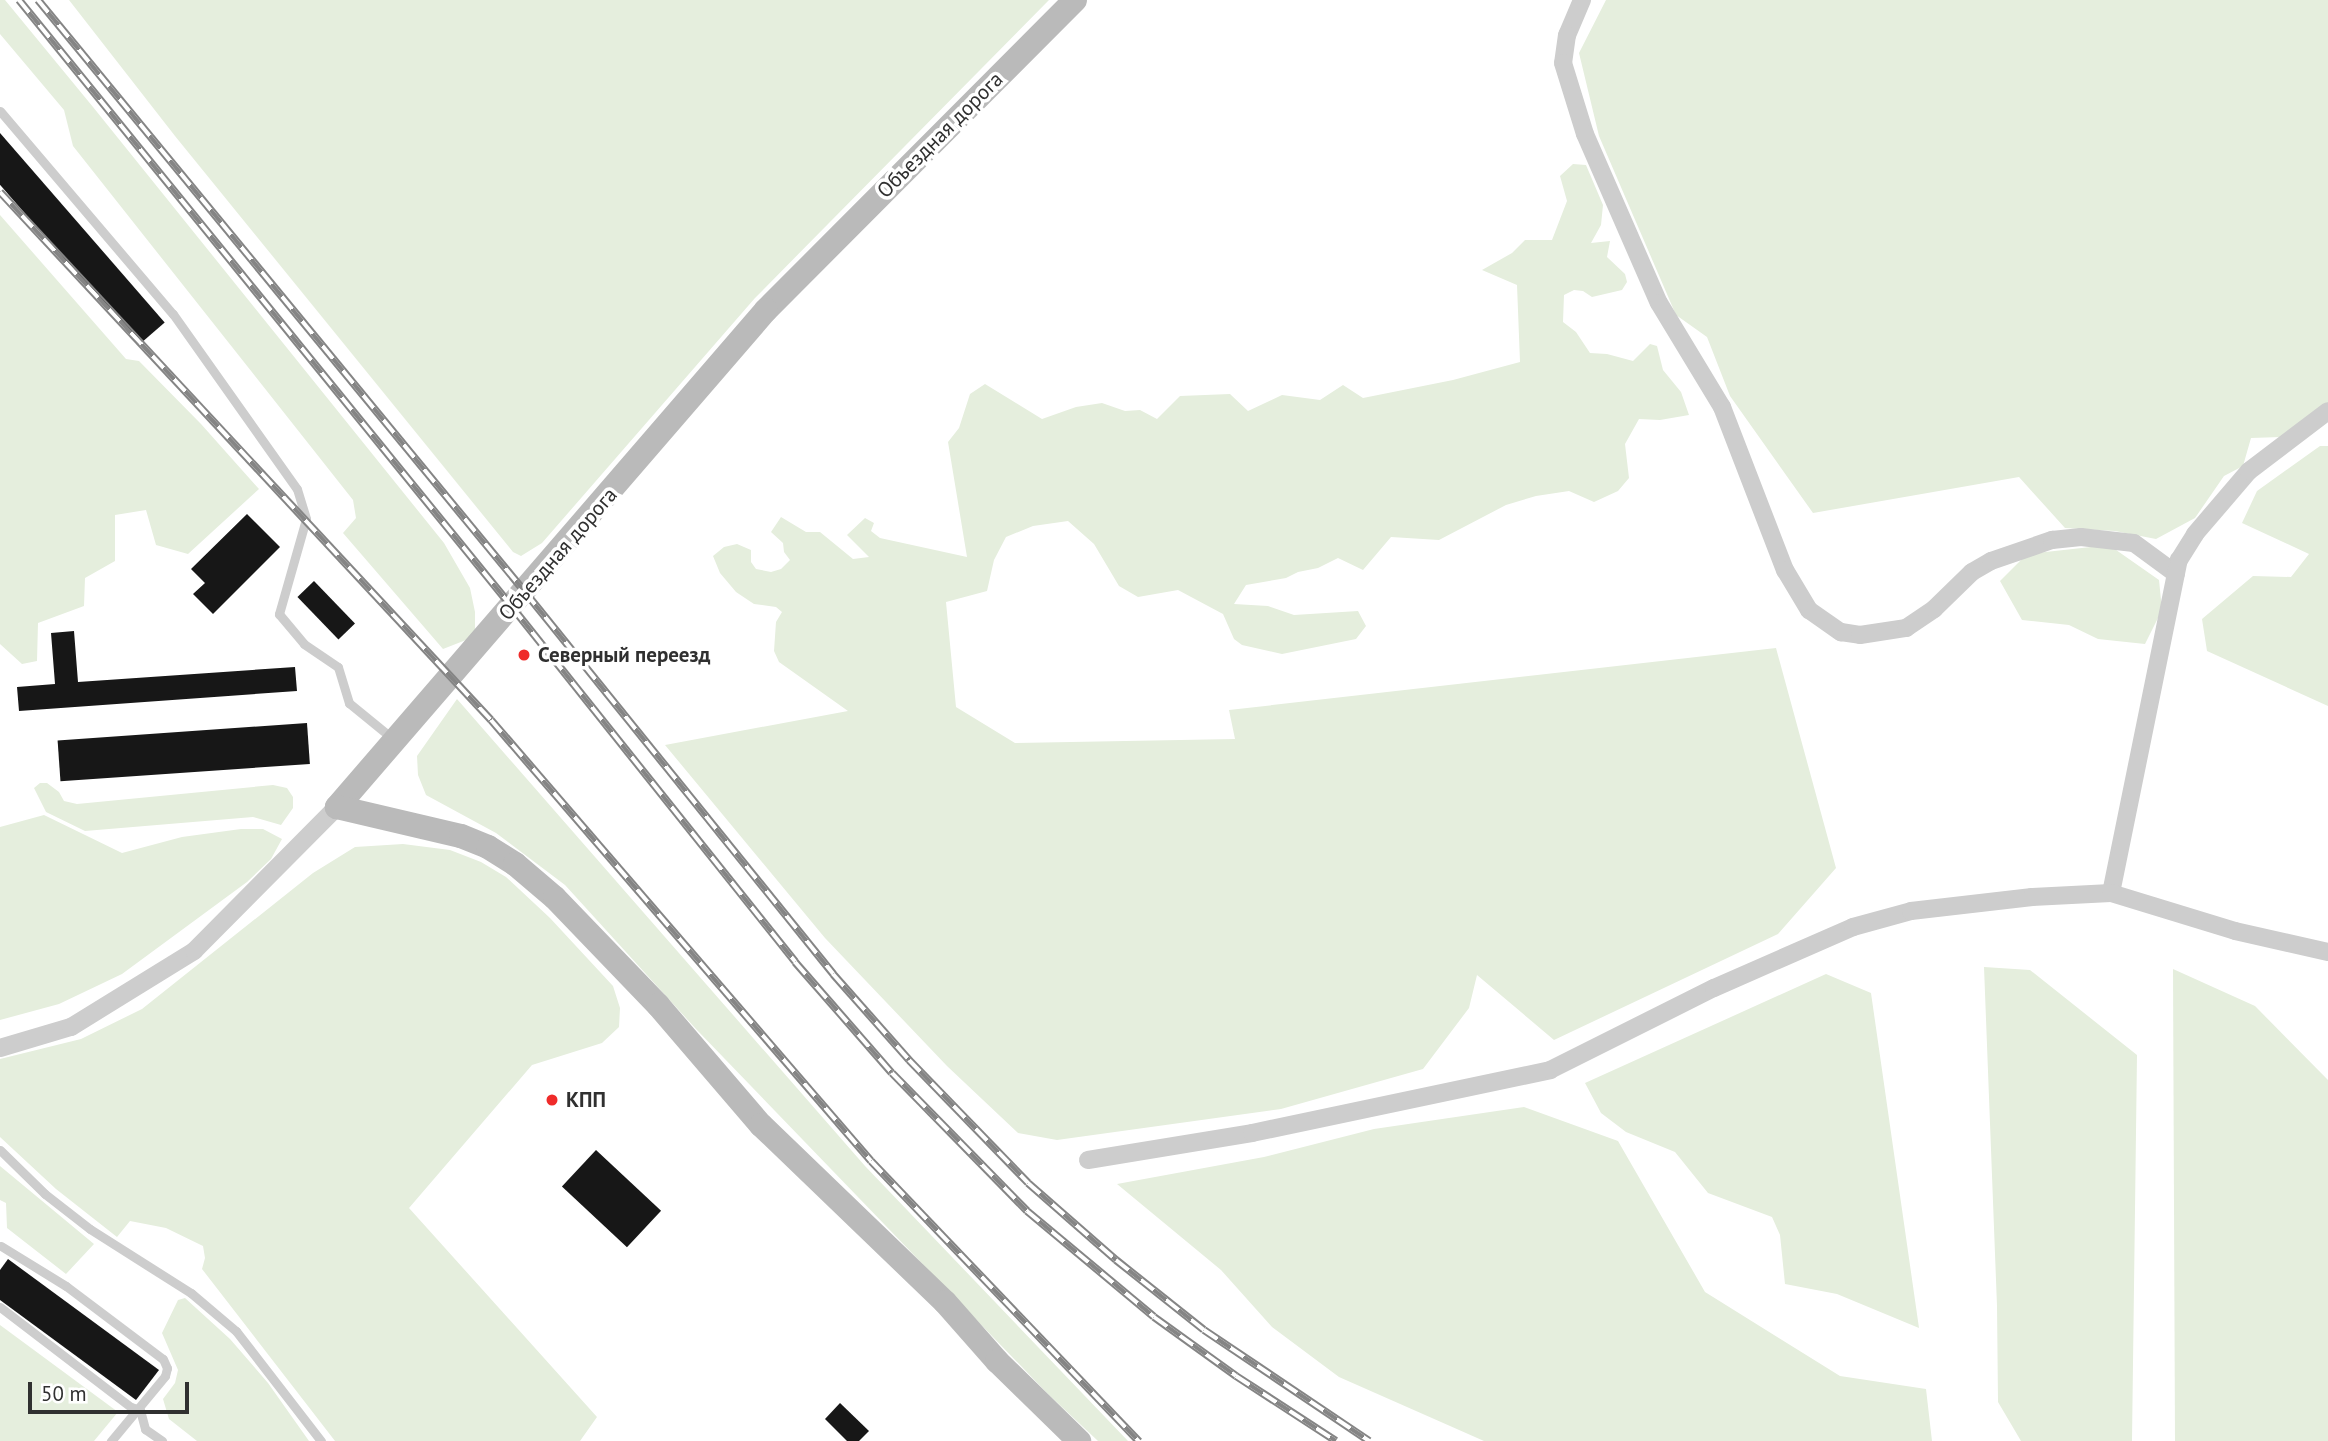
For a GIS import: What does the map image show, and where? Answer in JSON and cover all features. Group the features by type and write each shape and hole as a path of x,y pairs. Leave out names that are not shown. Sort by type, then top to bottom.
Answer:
{"street":[{"name":"Объездная дорога","path":"0,1048 71,1027 194,951 337,807 766,310 1074,0"},
{"path":"1582,0 1567,35 1563,63 1585,134 1659,303 1722,407 1785,570 1809,610 1841,632 1860,635 1906,628 1922,620 1982,566 2020,549 2052,540 2081,537 2134,543 2176,574"},
{"path":"2111,893 2179,560 2195,534 2249,471 2328,411"},
{"path":"337,807 461,836 488,847 514,864 555,898 658,1005 761,1125 936,1293 997,1361 1079,1441"},
{"path":"1088,1160 1252,1133 1550,1070 1714,988 1853,928 1911,911 2032,897 2111,893 2235,931 2328,952"}],"lane":[{"path":"0,111 173,314 297,489 306,519 279,614 304,644 338,667 349,704 394,741"},
{"path":"0,1150 46,1194 90,1229 191,1293 236,1331 278,1381 321,1441"},
{"path":"0,1246 86,1301 163,1359 167,1368 165,1376 140,1410 118,1429 111,1441"},
{"path":"0,1307 131,1407 140,1410"},
{"path":"140,1410 145,1429 162,1441"}],"green space":[{"path":"0,0 5,0 93,107 444,543 470,588 475,612 475,631 466,640 443,649 343,533 356,518 353,500 73,146 64,110 0,34"},
{"path":"69,0 1049,0 755,298 542,543 521,556 513,552 175,136"},
{"path":"1606,0 2328,0 2328,403 2281,437 2251,438 2243,466 2224,476 2195,518 2156,539 2115,531 2065,528 2019,477 1813,513 1730,396 1707,337 1676,315 1599,136 1579,53"},
{"path":"1573,164 1586,165 1603,205 1601,225 1591,243 1610,241 1607,257 1625,274 1627,282 1622,290 1592,297 1583,291 1574,290 1564,295 1563,322 1576,332 1590,353 1607,354 1633,361 1650,344 1657,346 1663,370 1681,392 1689,415 1660,420 1639,419 1625,444 1629,478 1618,491 1594,502 1569,491 1536,496 1506,505 1439,540 1391,537 1363,570 1338,558 1318,568 1298,572 1286,578 1246,585 1234,604 1268,606 1294,615 1358,611 1366,626 1356,639 1282,654 1242,645 1234,639 1223,614 1178,590 1138,597 1119,586 1094,544 1068,521 1033,526 1006,537 994,560 987,591 946,602 956,707 1015,743 1235,739 1229,710 1776,648 1836,868 1778,934 1554,1040 1477,975 1469,1008 1423,1069 1281,1109 1057,1140 1018,1133 947,1066 825,938 665,745 848,711 779,662 774,651 776,622 782,612 776,607 754,604 736,592 720,573 713,556 724,547 737,544 751,550 751,562 756,569 771,572 781,569 790,560 784,552 783,543 771,532 781,517 806,532 820,532 853,559 869,557 847,535 865,518 874,523 871,531 880,538 967,557 948,442 959,428 970,394 985,384 1042,419 1076,407 1102,403 1125,411 1140,410 1157,419 1180,396 1230,394 1248,411 1282,395 1320,400 1343,385 1363,398 1453,380 1520,362 1517,285 1482,270 1512,253 1525,240 1552,240 1567,201 1560,176"},
{"path":"0,215 126,359 139,361 201,424 259,489 188,554 156,545 146,510 115,515 115,561 85,578 84,606 38,623 37,661 22,664 0,644"},
{"path":"2320,446 2328,446 2328,706 2207,651 2202,619 2253,576 2291,577 2309,554 2242,523 2257,491"},
{"path":"2109,545 2159,580 2162,610 2145,644 2098,639 2069,625 2022,620 2000,581 2027,554"},
{"path":"457,699 865,1166 1128,1441 1098,1441 1047,1393 696,1029 565,885 496,833 426,795 418,775 417,756"},
{"path":"40,783 47,783 59,792 64,801 77,804 273,785 287,788 293,797 293,808 281,825 253,817 85,831 46,812 34,788"},
{"path":"44,815 122,853 182,837 241,829 263,829 282,839 271,859 247,882 122,974 59,1004 0,1020 0,827"},
{"path":"403,844 450,850 481,862 506,877 550,918 613,986 620,1008 619,1027 602,1043 532,1065 409,1208 597,1417 580,1441 335,1441 202,1269 205,1258 203,1246 166,1228 130,1221 117,1237 56,1189 0,1137 0,1059 81,1039 142,1009 313,873 355,847"},
{"path":"1984,967 2030,970 2137,1055 2132,1441 2021,1441 1998,1402"},
{"path":"2173,969 2255,1006 2328,1080 2328,1441 2175,1441"},
{"path":"1826,974 1871,993 1919,1328 1837,1294 1785,1284 1780,1235 1772,1217 1708,1193 1675,1152 1626,1132 1601,1113 1585,1083"},
{"path":"1524,1107 1618,1141 1705,1292 1840,1376 1926,1389 1932,1441 1484,1441 1339,1377 1272,1327 1221,1270 1117,1184 1264,1157 1374,1129"},
{"path":"0,1166 94,1244 66,1274 7,1228 6,1203 0,1200"},
{"path":"185,1298 230,1339 268,1383 309,1441 197,1441 169,1419 163,1399 175,1383 178,1370 162,1333 178,1300"},
{"path":"0,1325 118,1412 94,1441 0,1441"}],"building":[{"path":"0,133 165,322 139,345 0,185"},
{"path":"247,514 280,547 213,614 193,594 205,583 191,569"},
{"path":"314,581 355,623 338,639 297,597"},
{"path":"74,631 78,682 295,667 297,691 19,711 17,687 55,684 51,633"},
{"path":"307,723 310,764 60,781 58,740"},
{"path":"596,1150 661,1211 627,1247 562,1187"},
{"path":"8,1259 159,1370 136,1400 0,1300 0,1270"},
{"path":"840,1403 869,1431 859,1441 847,1441 825,1419"}],"railway":[{"path":"19,0 512,607 795,962 892,1073 1027,1211 1154,1317 1236,1376 1336,1441"},
{"path":"38,0 525,592 833,974 909,1060 1028,1183 1116,1260 1204,1330 1369,1441"},
{"path":"0,192 491,720 871,1161 1139,1441"}],"place":[{"name":"Северный переезд","path":"524,655"},
{"name":"КПП","path":"552,1100"}]}
